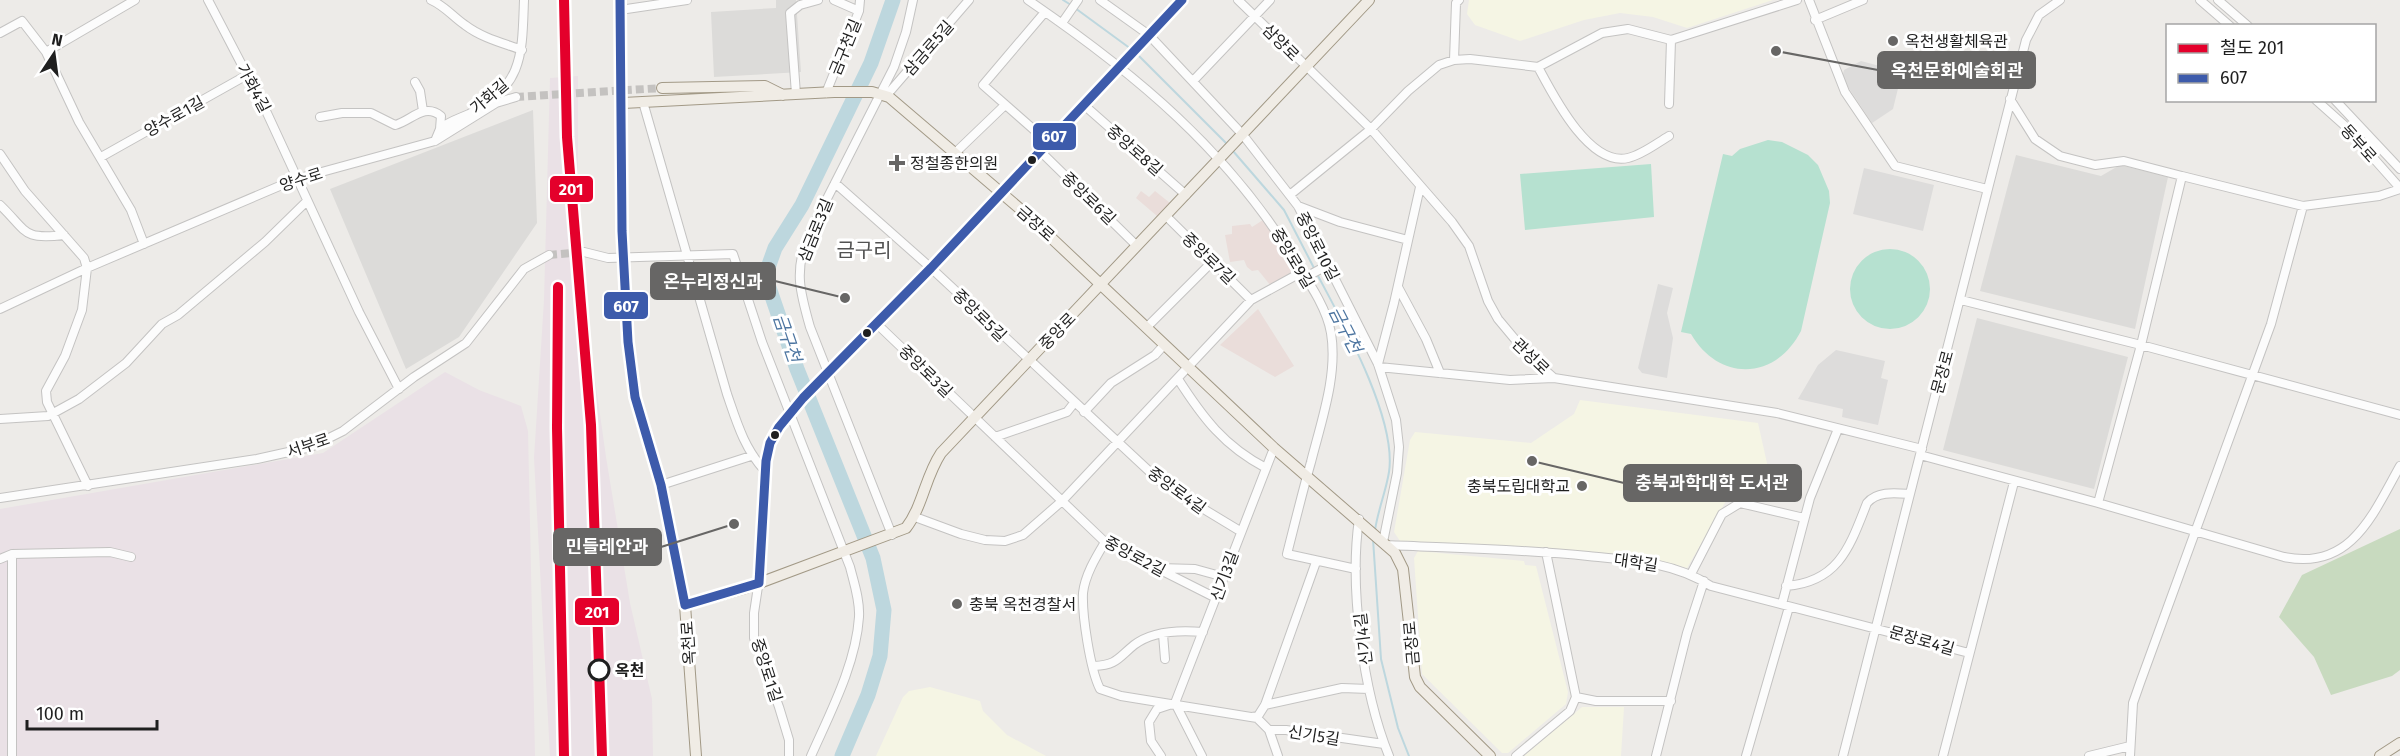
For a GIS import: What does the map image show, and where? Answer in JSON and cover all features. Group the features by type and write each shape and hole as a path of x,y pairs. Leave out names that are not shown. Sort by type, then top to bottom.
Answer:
{"main road":[{"path":"1243,135 1370,0"},
{"path":"620,5 623,103 830,92 880,94"},
{"path":"662,88 765,86 783,95"},
{"name":"금장로","path":"880,94 1002,192 1274,448 1385,544 1403,569 1414,677 1420,687 1490,756"},
{"name":"옥천로","path":"623,103 622,231 628,342 635,397 661,485 685,605 696,756"},
{"name":"중앙로","path":"915,517 929,472 941,453 1243,135"},
{"path":"685,605 759,583 888,536 906,528 915,517"},
{"path":"2380,756 2400,743"}],"street":[{"path":"46,52 51,46 135,0"},
{"name":"가화4길","path":"208,0 247,75 359,312 399,388"},
{"path":"431,0 441,4 464,25 482,36 522,50"},
{"name":"가화길","path":"440,129 448,122 469,114 500,91 520,63 525,0"},
{"path":"620,5 687,0"},
{"path":"796,94 790,12 800,5 818,0"},
{"path":"834,0 859,11"},
{"name":"금구천길","path":"830,92 859,11 860,0"},
{"path":"880,94 906,32 913,0"},
{"name":"삼금로5길","path":"880,94 969,0"},
{"path":"1028,0 1123,64 1223,156"},
{"path":"1062,23 1078,0"},
{"name":"중앙로10길","path":"1100,0 1148,37 1193,81 1243,135 1291,194 1298,206 1378,365 1396,420 1399,447 1397,473 1385,544"},
{"name":"중앙로1길","path":"789,756 789,740 767,667 754,638 754,613 762,560 765,471 770,443 790,412 931,268 1182,0"},
{"name":"삼양로","path":"1238,0 1306,68"},
{"name":"삼양로","path":"1255,16 1270,0"},
{"path":"1454,60 1456,3 1459,0"},
{"path":"1291,194 1371,129 1408,91 1439,65 1454,60 1470,59 1538,68 1602,33 1628,29 1671,40 1797,0"},
{"path":"1809,0 1845,92 1895,166 1987,189"},
{"path":"1815,20 1863,0"},
{"path":"2200,0 2228,24"},
{"path":"2218,0 2246,24"},
{"name":"문장로","path":"1843,756 2026,40 2040,15 2058,1"},
{"path":"1046,12 983,85 1049,143"},
{"path":"1193,81 1255,16"},
{"path":"0,33 22,21 46,52 79,122 131,210 144,244"},
{"path":"1669,104 1671,40"},
{"name":"관성로","path":"1306,68 1371,129 1452,222 1469,246 1488,301 1498,319 1528,355 1554,378 1777,413 1921,452 2014,482 2098,503 2297,560 2326,555 2354,539 2366,526 2400,466"},
{"path":"1538,68 1556,99 1587,142 1608,156 1628,158 1670,136"},
{"name":"양수로1길","path":"101,157 247,75"},
{"path":"415,82 420,91 423,111"},
{"name":"삼금로3길","path":"880,94 806,243 799,267 801,297 825,376 888,536"},
{"name":"양수로","path":"0,309 87,268 296,179 435,141 496,103 516,97"},
{"path":"2010,99 2035,139 2060,156 2096,165 2124,161 2303,206 2379,196 2400,189"},
{"path":"643,102 727,394 741,436 751,456 765,471"},
{"name":"동부로","path":"2318,102 2344,125 2400,189"},
{"name":"동부로","path":"2336,102 2400,169"},
{"path":"955,153 1005,105"},
{"name":"중앙로8길","path":"1084,105 1186,195"},
{"path":"320,117 342,113 371,113 395,125 423,111 438,113 441,116 440,129 435,141"},
{"name":"중앙로6길","path":"1040,151 1137,246"},
{"path":"0,154 24,191 84,258 87,268 86,291 75,332 46,391 46,402 88,486"},
{"name":"중앙로9길","path":"1223,156 1261,208 1304,274 1331,332 1331,372 1323,417 1307,476"},
{"path":"2098,503 2141,345 2182,176"},
{"name":"중앙로5길","path":"835,183 931,268 1028,361"},
{"path":"1420,187 1378,365 1440,374 1510,380 1554,378"},
{"path":"0,419 54,414 126,363 162,324 178,315 240,264 306,201"},
{"path":"0,205 27,235 39,238 64,235"},
{"path":"1298,206 1340,222 1408,240"},
{"path":"2130,756 2133,704 2271,324 2303,206"},
{"name":"중앙로7길","path":"1166,216 1251,300"},
{"path":"584,252 608,258 623,252 688,256 733,254 790,412 850,567 859,616 848,663 811,756"},
{"name":"서부로","path":"0,498 257,459 311,447 343,431 399,388 466,343 524,269 549,255"},
{"path":"1146,328 1212,262"},
{"path":"915,517 985,540 1005,541 1023,536 1062,501 1251,300 1328,265"},
{"path":"1398,287 1426,339 1440,374"},
{"path":"1960,300 2141,345 2400,415"},
{"name":"중앙로3길","path":"877,324 974,418"},
{"path":"1084,412 1111,383 1155,355 1164,345"},
{"name":"중앙로4길","path":"1028,361 1164,485 1240,531"},
{"path":"1179,379 1199,412 1239,454 1266,468"},
{"path":"995,437 1067,412 1074,403"},
{"name":"중앙로2길","path":"974,418 1105,542 1216,598"},
{"path":"1746,756 1785,605 1786,586 1804,519 1838,429"},
{"name":"신기3길","path":"1175,703 1274,448"},
{"path":"661,485 751,456"},
{"path":"1307,476 1287,554 1356,569"},
{"path":"1943,756 2014,482"},
{"path":"1786,586 1806,585 1837,565 1848,549 1867,503 1872,497 1891,493 1910,494"},
{"path":"1690,574 1722,514 1740,503 1804,519"},
{"name":"신기4길","path":"1360,521 1356,569 1369,689 1389,756"},
{"path":"1105,542 1094,560 1083,591 1094,666 1100,688 1121,696 1175,703"},
{"name":"대학길","path":"1385,544 1546,552 1646,562 1690,574 1711,586 1876,627"},
{"path":"0,559 12,554 110,552 130,557"},
{"path":"1516,756 1570,711 1576,697 1546,552"},
{"path":"12,554 12,756"},
{"path":"1265,705 1316,562"},
{"path":"1156,568 1195,569 1224,577"},
{"path":"1656,756 1687,633 1704,581"},
{"name":"문장로4길","path":"1876,627 1969,653"},
{"path":"1094,666 1120,660 1135,644 1162,634 1203,633"},
{"path":"1162,634 1166,659"},
{"name":"신기5길","path":"1249,718 1258,716 1265,705 1342,688 1369,689"},
{"path":"1576,697 1596,701 1671,701"},
{"path":"1161,756 1151,741 1149,723 1157,709 1175,703"},
{"path":"1175,703 1202,756"},
{"name":"신기5길","path":"1175,703 1257,718 1269,730 1286,730 1384,744"},
{"path":"1269,730 1278,756"},
{"path":"2089,756 2130,746"}],"shaded area":[{"path":"776,0 796,0 801,72 714,77 711,12 776,8"},
{"path":"1469,0 1773,0 1687,28 1653,17 1620,13 1584,20 1520,41 1475,25 1467,14"},
{"path":"1861,61 1902,72 1893,109 1872,123 1842,78 1844,70"},
{"path":"578,76 578,213 588,329 630,603 652,699 653,756 550,756 534,458 544,300 550,78"},
{"path":"533,110 537,223 459,337 406,369 330,189"},
{"path":"2016,155 2101,176 2120,165 2168,177 2135,329 1980,291"},
{"path":"1864,168 1934,185 1923,231 1853,214"},
{"path":"1141,191 1149,197 1155,191 1170,203 1157,216 1136,198"},
{"path":"1263,220 1292,262 1292,273 1271,286 1258,270 1252,271 1247,267 1244,260 1230,262 1225,235 1232,234 1232,226 1250,224 1252,227"},
{"path":"1658,284 1673,288 1667,313 1673,338 1667,378 1642,373 1638,368"},
{"path":"1258,309 1294,366 1275,377 1220,345"},
{"path":"1977,318 2128,357 2094,489 1943,450"},
{"path":"1836,350 1885,361 1881,378 1888,380 1878,425 1842,417 1843,409 1798,399 1818,365"},
{"path":"445,372 479,390 521,406 528,431 535,756 0,756 0,509 323,453"},
{"name":"충북도립대학교","path":"1580,400 1758,423 1771,481 1726,501 1687,568 1646,557 1400,541 1394,532 1410,440 1415,432 1531,443 1574,414"},
{"path":"1418,551 1524,561 1525,565 1536,566 1568,692 1566,704 1508,753 1502,753 1422,674 1414,558"},
{"path":"930,687 980,701 983,711 1007,735 1046,756 876,756 903,697 909,691"},
{"path":"1582,707 1624,707 1621,756 1524,756"}],"green space":[{"path":"1768,140 1782,142 1808,155 1818,165 1829,191 1830,203 1801,331 1790,347 1777,359 1762,367 1747,369 1731,367 1716,361 1703,350 1691,334 1681,332 1723,154 1732,156 1740,149"},
{"path":"1651,164 1654,217 1525,230 1520,174"},
{"path":"1882,249 1898,249 1919,260 1930,281 1930,297 1919,318 1898,329 1882,329 1868,323 1856,311 1850,297 1850,281 1856,267 1868,255"},
{"path":"2400,529 2400,670 2392,676 2331,695 2314,657 2279,617 2302,575"}],"waterway":[{"name":"금구천","path":"842,756 868,695 880,656 884,610 873,558 797,369 765,276 775,248 802,205 871,63 893,0"},
{"name":"금구천","path":"1063,0 1071,5"},
{"name":"금구천","path":"1075,8 1131,49"},
{"name":"금구천","path":"1136,53 1227,144"},
{"name":"금구천","path":"1233,151 1284,210 1314,268"},
{"name":"금구천","path":"1317,274 1353,343 1385,425 1389,450 1389,472 1375,530"},
{"name":"금구천","path":"1373,539 1381,659 1398,728 1409,756"}],"tunnel":[{"path":"516,97 662,88"},
{"path":"549,255 584,252"}],"rail line":[{"name":"201","path":"564,0 567,137 591,425 602,756"},
{"name":"201","path":"558,287 557,428 564,756"}],"transit line":[{"name":"607","path":"620,0 622,231 628,342 635,397 661,485 685,605"},
{"name":"607","path":"759,583 766,461 770,443 779,427 803,398 931,268 1182,0"},
{"name":"607","path":"685,605 759,583"}],"place":[{"name":"옥천생활체육관","path":"1893,41"},
{"name":"옥천문화예술회관","path":"1776,51"},
{"name":"정철종한의원","path":"897,163"},
{"name":"온누리정신과","path":"845,298"},
{"name":"충북과학대학 도서관","path":"1532,461"},
{"name":"충북도립대학교","path":"1582,486"},
{"name":"민들레안과","path":"734,524"},
{"name":"충북 옥천경찰서","path":"957,604"},
{"name":"옥천","path":"599,670"}],"district":[{"name":"금구리","path":"864,250"}]}
